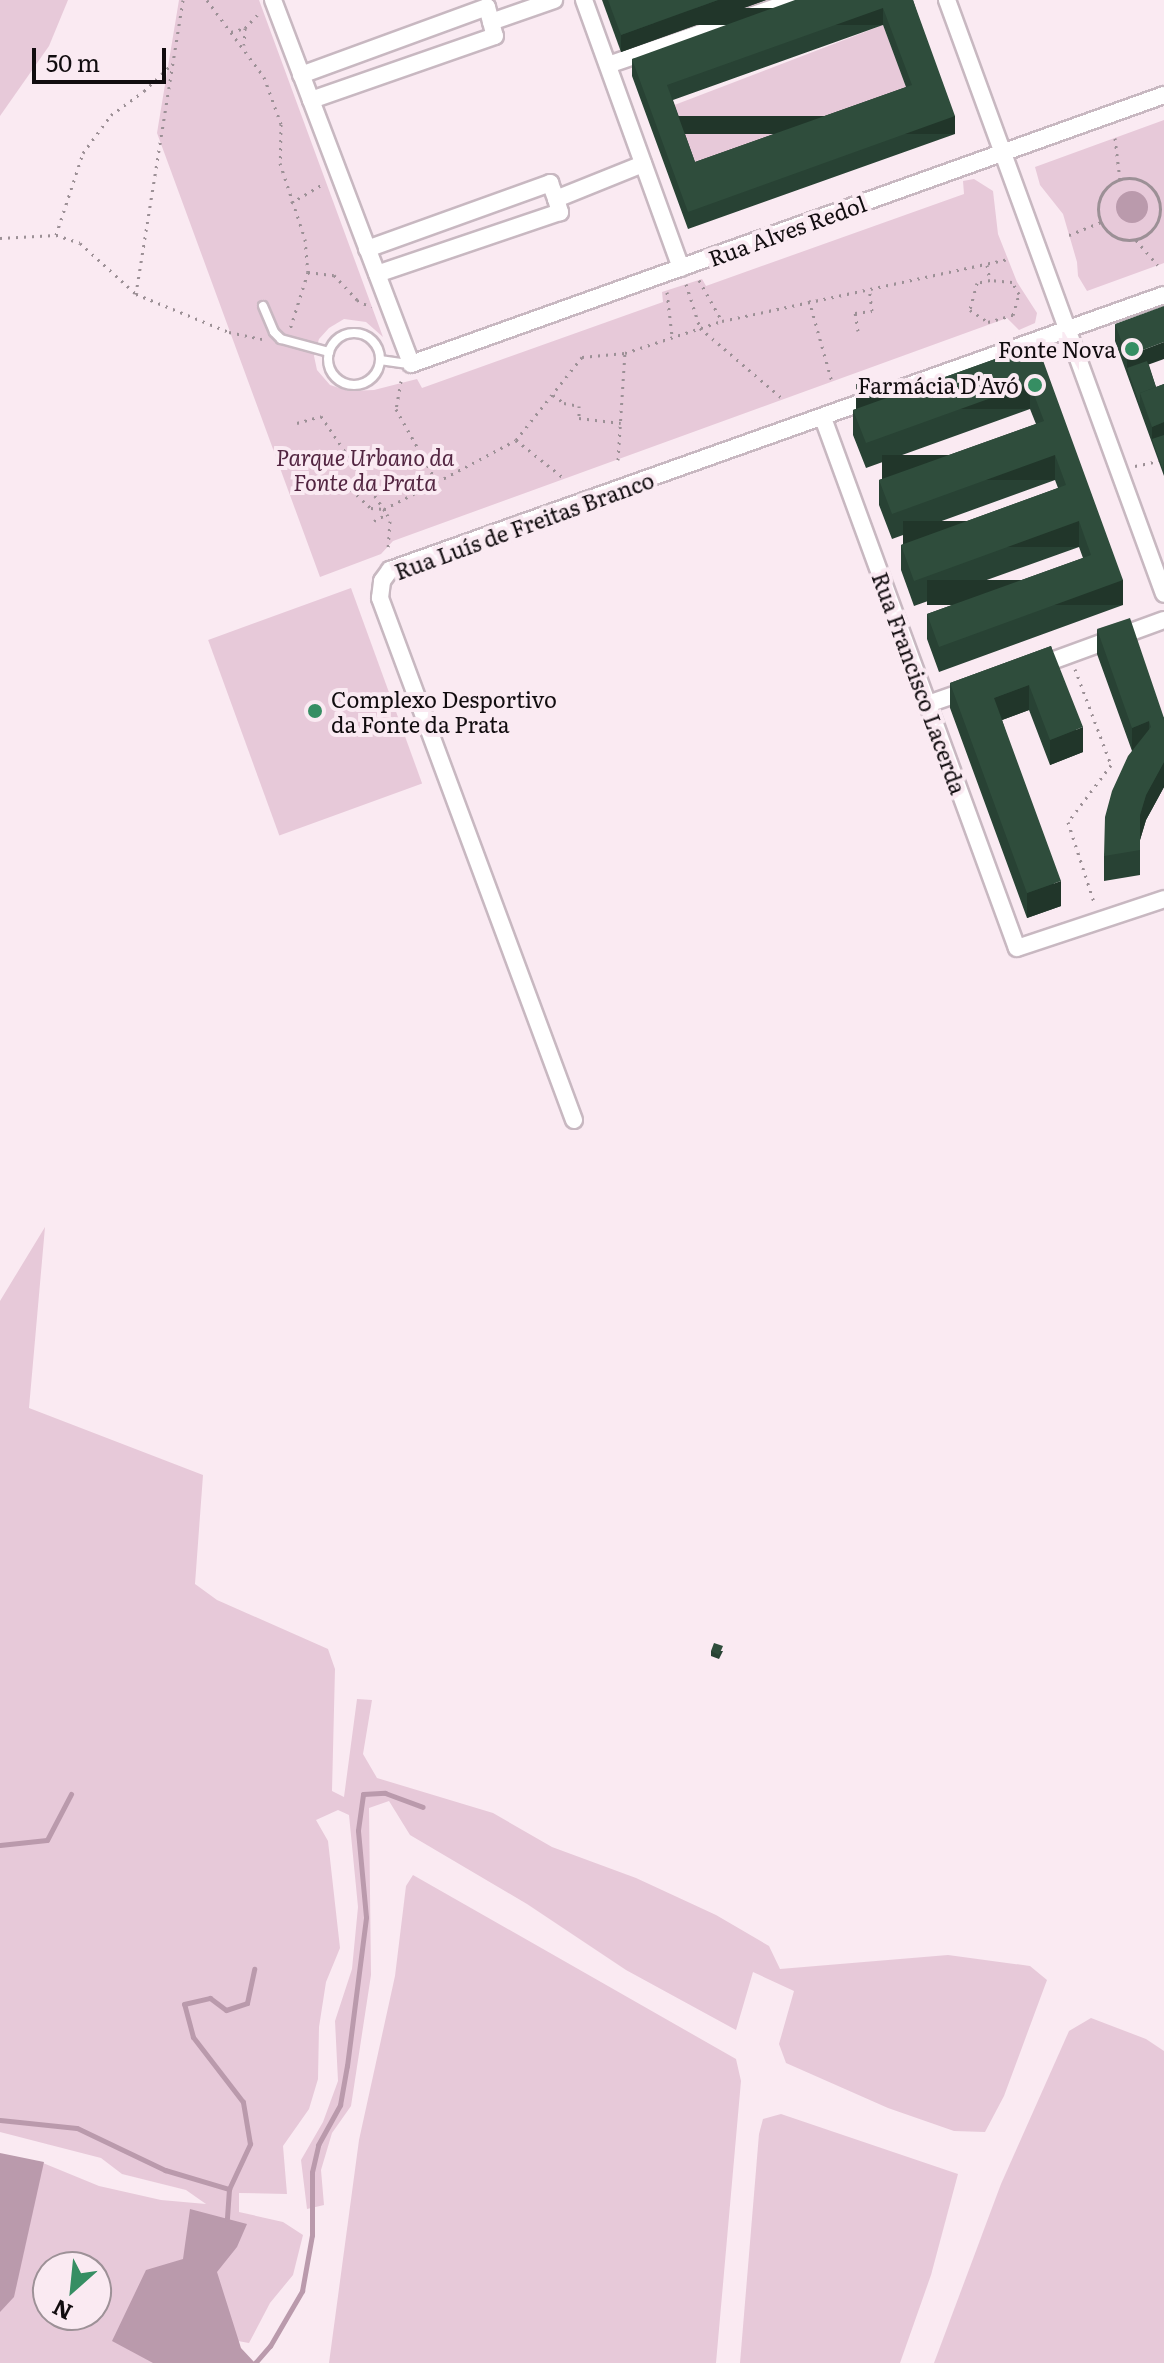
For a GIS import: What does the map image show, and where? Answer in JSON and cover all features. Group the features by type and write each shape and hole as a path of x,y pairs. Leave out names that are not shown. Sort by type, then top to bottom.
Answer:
{"street":[{"path":"491,22 554,0"},
{"path":"584,0 681,268"},
{"path":"608,65 797,0"},
{"path":"947,0 1164,594"},
{"path":"268,5 311,100 411,364"},
{"path":"301,75 487,7 495,36 311,100"},
{"name":"Rua Alves Redol","path":"411,364 1164,95"},
{"path":"556,199 643,164"},
{"path":"367,249 550,183 560,212 377,274"},
{"name":"Rua Luís de Freitas Branco","path":"574,1120 380,598 382,581 390,570 1164,295"},
{"name":"Rua Francisco Lacerda","path":"823,418 1017,948 1100,920"},
{"path":"1024,670 1164,620"},
{"path":"928,704 995,681"},
{"path":"1100,920 1164,899"}],"lane":[{"path":"263,306 274,332 288,342 329,352"},
{"path":"361,333 375,343 380,360 367,381 351,384 343,382 331,371 329,352 344,335 361,333"},
{"path":"380,360 411,364"}],"path":[{"path":"136,294 183,0"},
{"path":"0,238 56,235 80,243 136,294 229,332 255,340 288,342 293,313 308,272 305,239 280,163 281,124 264,77 207,0"},
{"path":"231,32 245,28 268,5"},
{"path":"243,46 245,28"},
{"path":"56,235 83,153 111,115 144,91 173,63"},
{"path":"1115,138 1120,180"},
{"path":"1120,180 1140,180 1158,197 1158,221 1146,236 1136,240 1115,237 1101,222 1099,201 1103,192 1120,180"},
{"path":"291,203 326,182"},
{"path":"1158,197 1164,195"},
{"path":"1069,235 1101,222"},
{"path":"1136,240 1158,265"},
{"path":"345,484 371,508 384,509 516,440 582,357 625,353 722,321 1008,259"},
{"path":"987,265 990,280"},
{"path":"308,272 334,275 357,300 371,307"},
{"path":"699,280 722,321"},
{"path":"990,280 1012,282 1019,294 1013,315 988,322 970,310 977,283 990,280"},
{"path":"686,284 700,328 783,399"},
{"path":"858,331 855,313 872,311 869,288"},
{"path":"667,290 672,336"},
{"path":"809,300 832,382"},
{"path":"618,460 625,353"},
{"path":"401,381 396,409 437,482"},
{"path":"553,395 564,403 579,406 579,418 621,423"},
{"path":"297,423 321,416 387,514 390,521 388,547"},
{"path":"516,440 565,479"},
{"path":"1118,469 1158,461"},
{"path":"374,521 387,514"},
{"path":"1069,655 1111,765 1068,822 1100,920"}],"green space":[{"path":"0,0 68,0 49,46 0,116"},
{"name":"Parque Urbano da Fonte da Prata","path":"179,0 259,0 383,337 366,322 344,319 329,328 319,339 314,356 317,370 330,385 349,391 374,390 417,379 422,388 663,302 662,292 702,279 706,286 964,194 963,181 974,179 993,191 998,234 1017,282 1037,313 1035,323 1019,330 1007,318 393,541 381,554 320,577 157,133"},
{"path":"883,25 912,102 699,184 669,107"},
{"path":"1164,120 1164,263 1087,291 1078,276 1063,214 1040,185 1035,167"},
{"name":"Complexo Desportivo da Fonte da Prata","path":"351,588 422,783 279,835 208,640"},
{"path":"45,1227 29,1408 203,1475 195,1584 217,1600 328,1649 335,1669 332,1791 344,1797 357,1699 372,1700 363,1754 377,1778 493,1813 552,1847 636,1878 716,1915 769,1946 780,1969 948,1955 1030,1966 1047,1980 1004,2096 985,2132 954,2131 888,2108 786,2063 779,2044 794,1991 753,1972 736,2030 626,1970 527,1904 410,1835 389,1801 369,1808 371,1975 351,2106 332,2133 321,2170 324,2205 307,2209 301,2160 323,2122 338,2081 335,2021 352,1969 358,1907 349,1815 338,1810 316,1820 328,1841 340,1948 326,1982 319,2027 318,2079 309,2109 283,2146 287,2194 239,2193 239,2212 283,2222 303,2235 293,2275 270,2303 249,2343 238,2341 240,2349 253,2363 0,2363 0,2154 43,2163 99,2186 161,2200 206,2204 186,2190 122,2174 101,2158 0,2132 0,1301"},
{"path":"413,1875 736,2059 741,2081 716,2363 329,2363 359,2140 395,1976 406,1886"},
{"path":"1091,2018 1146,2039 1164,2051 1164,2363 934,2363 1001,2184 1069,2031"},
{"path":"781,2114 958,2174 931,2275 900,2363 740,2363 759,2134 763,2119"}],"shaded area":[{"path":"1132,191 1143,196 1148,207 1143,218 1132,223 1121,218 1116,207 1121,196"},
{"path":"0,2153 44,2162 14,2297 0,2312"},
{"path":"190,2209 247,2224 237,2247 217,2272 241,2348 255,2363 153,2363 112,2341 146,2270 183,2259"}],"building":[{"path":"608,0 718,0 621,35"},
{"path":"795,0 913,0 955,116 688,212 632,59","holes":["883,8 912,85 695,162 667,85"]},
{"path":"1164,306 1164,342 1127,356 1115,324"},
{"path":"1037,344 1123,580 939,647 927,614 1091,555 1079,521 914,581 901,545 1066,485 1055,455 892,514 879,480 1044,421 1030,384 866,443 853,410"},
{"path":"1147,361 1156,387 1140,393 1140,405 1127,368"},
{"path":"1164,384 1164,422 1152,427 1140,393"},
{"path":"1164,435 1164,457 1163,470 1152,439"},
{"path":"1130,618 1164,718 1164,762 1146,795 1140,815 1140,850 1104,856 1105,817 1112,791 1128,756 1151,727 1149,721 1132,728 1097,629"},
{"path":"1051,646 1083,727 1050,740 1029,685 994,698 1061,881 1027,893 950,683"},
{"path":"714,1643 723,1646 719,1655 711,1651"}],"waterway":[{"path":"255,2363 270,2346 302,2291 312,2235 312,2172 318,2145 340,2105 366,1917 358,1830 363,1794 385,1793 423,1807"},
{"path":"0,1845 47,1840 71,1794"},
{"path":"229,2189 250,2144 243,2102 193,2037 184,2004 210,1998 226,2010 247,2003 254,1969"},
{"path":"0,2120 77,2128 165,2170 229,2189 227,2219"}],"place":[{"name":"Fonte Nova","path":"1132,349"},
{"name":"Farmácia D'Avó","path":"1035,385"},
{"name":"Complexo Desportivo da Fonte da Prata","path":"315,711"}]}
